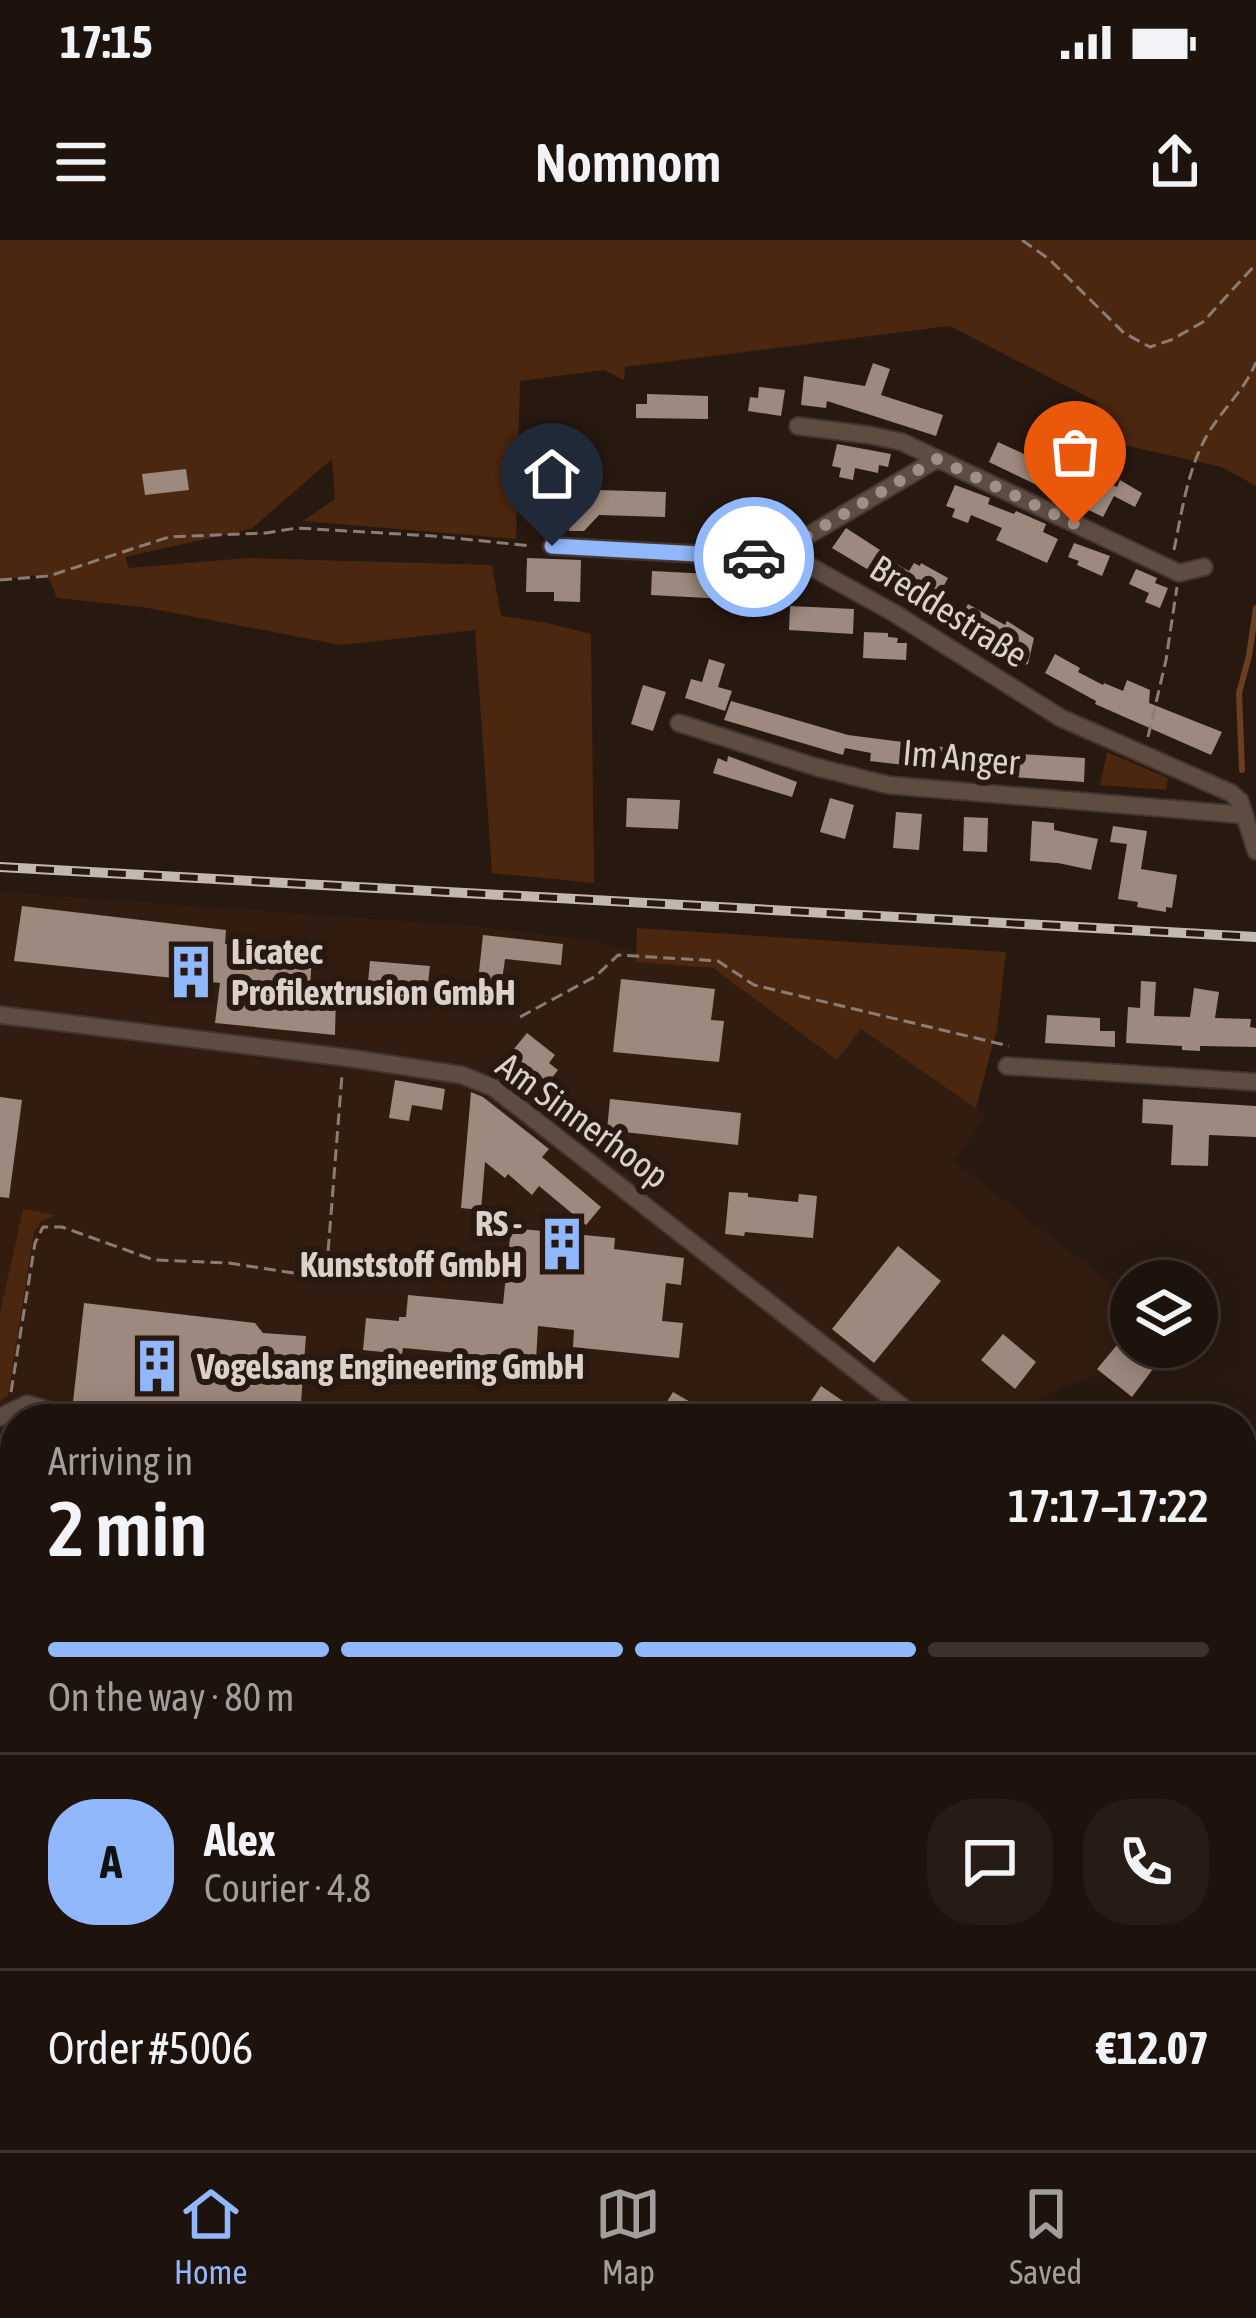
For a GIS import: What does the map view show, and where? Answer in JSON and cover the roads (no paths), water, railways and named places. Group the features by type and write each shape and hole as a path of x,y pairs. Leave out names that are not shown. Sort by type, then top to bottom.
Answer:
{"street":[{"path":"798,426 902,442 1179,572 1204,568"},
{"path":"788,559 797,542 937,459"},
{"name":"Breddestraße","path":"552,546 804,563 1061,718 1231,793 1245,815"},
{"name":"Im Anger","path":"680,723 888,785 1245,815"},
{"path":"1245,815 1256,851"},
{"name":"Am Sinnerhoop","path":"0,1016 344,1057 463,1075 494,1088 899,1404"},
{"path":"1007,1066 1256,1082"}],"waterway":[{"path":"1242,770 1239,693 1256,608"}],"railway":[{"path":"0,867 1256,937"}],"place":[{"name":"Licatec Profilextrusion GmbH","path":"191,972"},
{"name":"RS - Kunststoff GmbH","path":"562,1244"},
{"name":"Vogelsang Engineering GmbH","path":"157,1366"}]}
